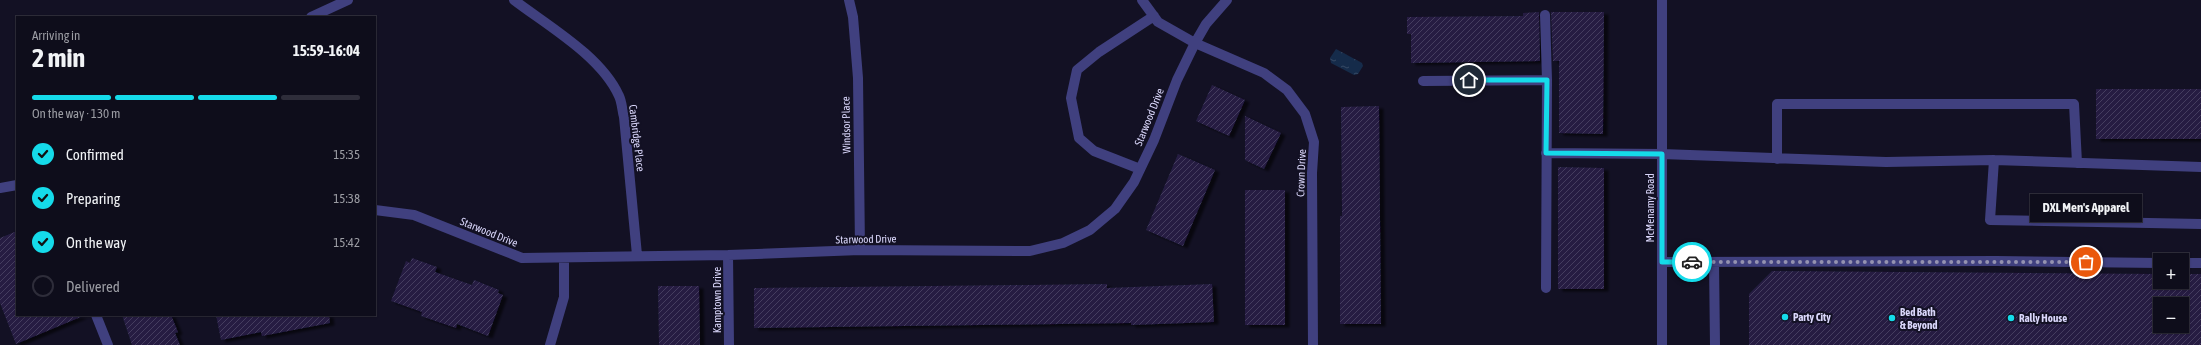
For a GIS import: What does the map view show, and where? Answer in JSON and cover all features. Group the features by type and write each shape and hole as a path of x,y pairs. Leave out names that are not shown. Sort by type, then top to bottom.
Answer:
{"street":[{"path":"313,16 348,0"},
{"name":"Cambridge Place","path":"514,0 584,52 606,75 619,97 624,117 637,255"},
{"name":"Windsor Place","path":"849,0 854,17 858,78 860,250"},
{"name":"Crown Drive","path":"1142,0 1158,22 1195,43 1264,73 1287,90 1305,114 1314,142 1312,173 1314,345"},
{"name":"Starwood Drive","path":"376,210 414,215 522,258 637,255 728,255 860,250 1030,251 1063,243 1090,230 1115,209 1134,182 1195,43 1206,24 1227,0"},
{"name":"McMenamy Road","path":"1662,0 1662,345"},
{"path":"1544,15 1547,80 1546,288"},
{"path":"1140,169 1094,151 1079,138 1071,98 1077,70 1099,52 1154,16"},
{"path":"1423,80 1547,80"},
{"path":"1777,158 1777,104 2074,104 2077,164"},
{"path":"1546,153 1662,154 1886,162 1994,160 2201,167"},
{"path":"1994,160 1990,220 2201,224"},
{"path":"0,188 16,185"},
{"name":"Kamptown Drive","path":"728,255 729,345"},
{"path":"550,345 564,297 564,258"},
{"path":"1662,262 1996,261 2153,263"},
{"path":"1714,262 1715,345"},
{"path":"2189,263 2201,263"},
{"path":"96,316 108,345"}],"water":[{"path":"1336,49 1362,63 1363,66 1358,74 1354,75 1331,63 1330,58"}],"building":[{"path":"1539,12 1540,61 1411,63 1411,34 1407,34 1407,17 1523,16 1523,13"},
{"path":"1551,12 1604,12 1603,134 1559,133 1559,61 1553,61"},
{"path":"1212,85 1245,100 1229,136 1196,121"},
{"path":"2096,89 2201,89 2201,139 2096,139"},
{"path":"1379,106 1381,324 1340,324 1340,216 1342,216 1341,107"},
{"path":"1245,116 1281,133 1264,169 1245,160"},
{"path":"1178,154 1215,170 1183,246 1146,230"},
{"path":"1558,167 1604,168 1604,289 1558,289"},
{"path":"1245,190 1285,190 1285,325 1245,325"},
{"path":"16,231 16,316 83,316 16,344 0,303 0,238"},
{"path":"412,258 437,267 435,272 472,285 474,280 499,290 498,293 503,295 488,336 457,324 456,328 421,316 422,312 391,301 406,261 410,263"},
{"path":"1772,271 2153,274 2153,289 2189,289 2189,274 2201,274 2201,345 1749,345 1749,294"},
{"path":"1107,284 1107,288 1212,284 1214,322 1131,325 1131,323 754,328 754,288"},
{"path":"658,286 699,286 700,345 659,345"},
{"path":"122,316 171,316 178,332 175,333 180,345 132,345"},
{"path":"216,316 329,316 330,323 262,336 261,332 221,340"}],"way so far":[{"path":"1692,262 2086,262"}],"place":[{"name":"DXL Men's Apparel","path":"2086,262"},
{"name":"Party City","path":"1785,317"},
{"name":"Bed Bath & Beyond","path":"1892,318"},
{"name":"Rally House","path":"2011,318"}],"route":[{"path":"1469,80 1547,80 1546,153 1662,154 1662,262 1692,262"}]}
